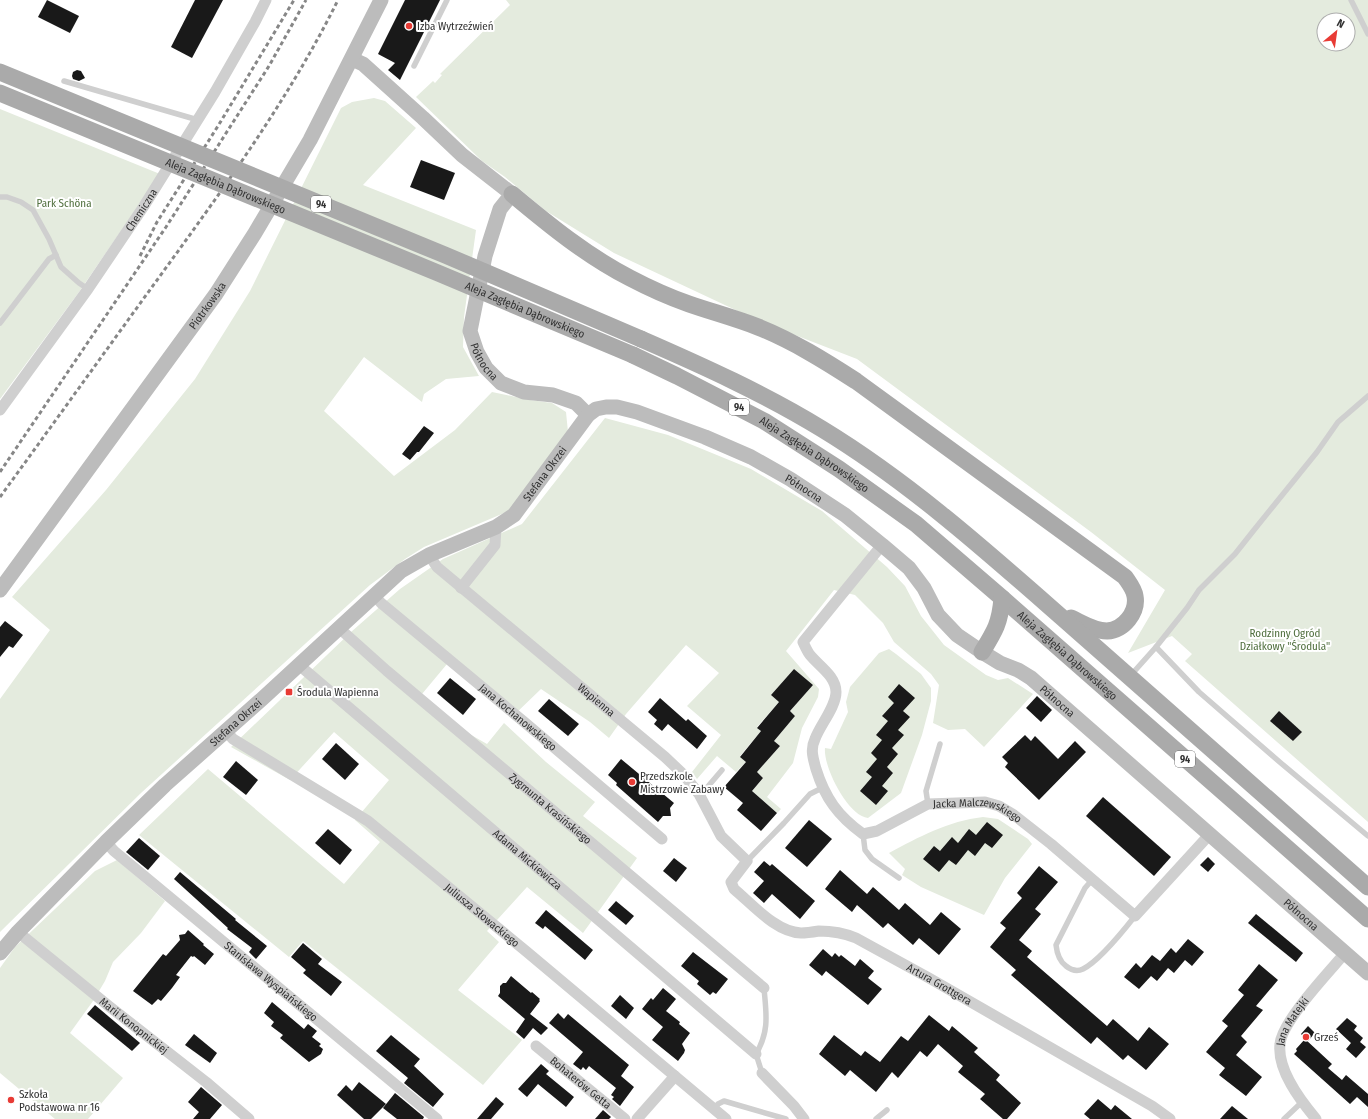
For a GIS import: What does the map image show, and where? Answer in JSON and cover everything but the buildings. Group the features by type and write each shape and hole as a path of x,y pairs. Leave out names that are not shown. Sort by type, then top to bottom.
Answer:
{"main road":[{"name":"Aleja Zagłębia Dąbrowskiego","path":"0,72 430,249 682,356 772,401 821,428 855,450 926,502 1051,608 1368,887"},
{"name":"Aleja Zagłębia Dąbrowskiego","path":"0,93 633,355 732,404 799,442 840,469 916,524 1368,919"},
{"path":"512,194 568,240 630,278 686,303 758,327 798,346 856,381 1125,577 1135,596 1135,609 1126,623 1107,631 1091,628 1051,608"},
{"path":"982,652 996,630 1001,616 1002,598"}],"street":[{"name":"Chemiczna","path":"0,410 88,289 144,206 198,120 252,29 266,0"},
{"name":"Piotrkowska","path":"0,590 216,294 255,233 310,140 381,0"},
{"path":"352,59 363,64 462,154 512,194"},
{"name":"Północna","path":"512,194 500,208 485,256 470,331 477,352 486,368 501,383 524,392 552,395 576,403 588,415 596,409 606,407 617,407 637,412 706,437 751,457 821,498 909,568 924,588 938,615 957,635 1000,663 1018,670 1031,678 1368,973"},
{"name":"Stefana Okrzei","path":"0,953 18,932 106,842 165,785 401,571 429,555 496,527 514,515 588,415"},
{"path":"461,588 494,545 496,527"},
{"path":"863,834 851,825 836,809 822,788 812,750 814,739 832,708 836,692 832,678 810,654 803,642 882,545"},
{"name":"Wapienna","path":"429,555 437,568 665,757 684,775 699,794 721,836 747,861"},
{"name":"Jana Kochanowskiego","path":"374,595 387,608 662,839"},
{"name":"Zygmunta Krasińskiego","path":"339,628 393,676 764,988"},
{"name":"Adama Mickiewicza","path":"299,665 756,1054"},
{"name":"Juliusza Słowackiego","path":"225,730 233,739 368,821 726,1119"},
{"name":"Jacka Malczewskiego","path":"863,834 877,831 928,804 985,802 999,806 1020,819 1051,844 1135,916"},
{"path":"1135,916 1210,834"},
{"name":"Stanisława Wyspiańskiego","path":"106,842 114,851 437,1119"},
{"name":"Artura Grottgera","path":"747,861 731,882 734,889 776,924 787,931 801,933 821,931 837,932 856,938 1036,1039 1152,1106 1170,1119"},
{"name":"Marii Konopnickiej","path":"18,932 110,1007 206,1082 249,1119"},
{"name":"Jana Matejki","path":"1316,1119 1302,1102 1284,1071 1280,1058 1280,1044 1282,1033 1299,1008 1344,953"},
{"name":"Bohaterów Getta","path":"536,1046 625,1119"},
{"path":"762,1073 794,1106 802,1119"},
{"path":"637,1119 675,1076"}],"lane":[{"path":"414,66 447,0"},
{"path":"1351,0 1368,34"},
{"path":"64,80 198,120"},
{"path":"0,197 7,197 21,202 33,210 49,239 61,267 88,289"},
{"path":"0,322 49,259 56,255"},
{"path":"1130,677 1187,608 1199,590 1235,554 1338,422 1368,396"},
{"path":"1156,647 1199,692 1368,836"},
{"path":"928,804 926,791 940,744"},
{"path":"699,794 704,791 722,770"},
{"path":"747,861 810,794 822,788"},
{"path":"863,834 865,850 872,859 900,878"},
{"path":"1092,880 1086,888 1056,945 1057,954 1063,964 1072,970 1082,969 1094,961 1123,931 1135,916"},
{"path":"762,1073 756,1054 761,1044 767,1022 764,988"},
{"path":"714,1109 718,1104 724,1101 786,1119"},
{"path":"1284,1119 1302,1102"},
{"path":"876,1119 888,1110"}],"green space":[{"name":"Rodzinny Ogród Działkowy \"Środula\"","path":"506,0 1368,0 1368,822 1185,661 1192,654 1172,636 1128,653 1165,590 1091,532 857,359 759,321 614,253 546,211 505,177 482,161 416,97 433,81 435,83 442,75 440,74 510,5"},
{"path":"374,98 385,101 416,128 363,185 476,230 464,317 463,347 479,376 446,379 424,394 422,402 364,357 324,411 394,476 455,430 492,392 552,403 566,412 568,432 511,510 424,547 370,585 141,793 0,932 0,699 50,630 12,597 106,490 195,379 250,291 341,108 352,102"},
{"name":"Park Schöna","path":"0,109 160,174 79,292 0,399"},
{"path":"605,418 668,435 751,469 822,511 887,567 905,586 921,616 944,645 986,675 998,680 1008,678 1033,694 984,747 965,729 948,730 933,723 939,685 931,674 894,642 883,623 855,595 834,590 786,651 819,689 818,697 802,728 793,763 767,797 781,809 777,813 752,791 763,778 757,772 780,746 774,741 795,716 790,711 813,685 794,669 771,695 779,702 757,727 761,731 740,756 746,762 736,772 717,756 697,779 692,772 721,735 687,706 719,673 686,645 626,714 609,738 590,722 541,689 513,716 447,664 422,694 466,732 487,744 504,723 546,762 595,802 583,816 637,858 583,933 527,887 487,931 499,942 458,990 522,1040 483,1085 303,941 289,957 139,835 208,769 344,884 380,842 355,820 389,780 334,732 290,780 231,747 351,632 400,589 443,559 522,524"},
{"path":"889,649 921,674 931,688 931,701 922,735 901,793 868,818 860,815 853,809 838,789 828,767 825,756 825,748 831,749 848,712 846,702 850,687 879,653"},
{"path":"983,817 998,819 1028,839 1032,844 1005,878 984,915 921,887 902,875 905,869 889,853 934,830 958,822"},
{"path":"117,860 165,901 141,933 113,962 105,981 93,1001 70,1033 123,1078 88,1119 55,1119 0,1073 0,968 15,947 95,871"}],"railway":[{"path":"140,256 157,222 218,126 294,0"},
{"path":"0,472 166,227 269,66 306,0"},
{"path":"0,497 191,233 259,136 301,69 338,0"}],"place":[{"name":"Izba Wytrzeźwień","path":"409,26"},
{"name":"Środula Wapienna","path":"289,692"},
{"name":"Przedszkole Mistrzowie Zabawy","path":"632,782"},
{"name":"Grześ","path":"1306,1037"},
{"name":"Szkoła Podstawowa nr 16","path":"11,1100"}]}
